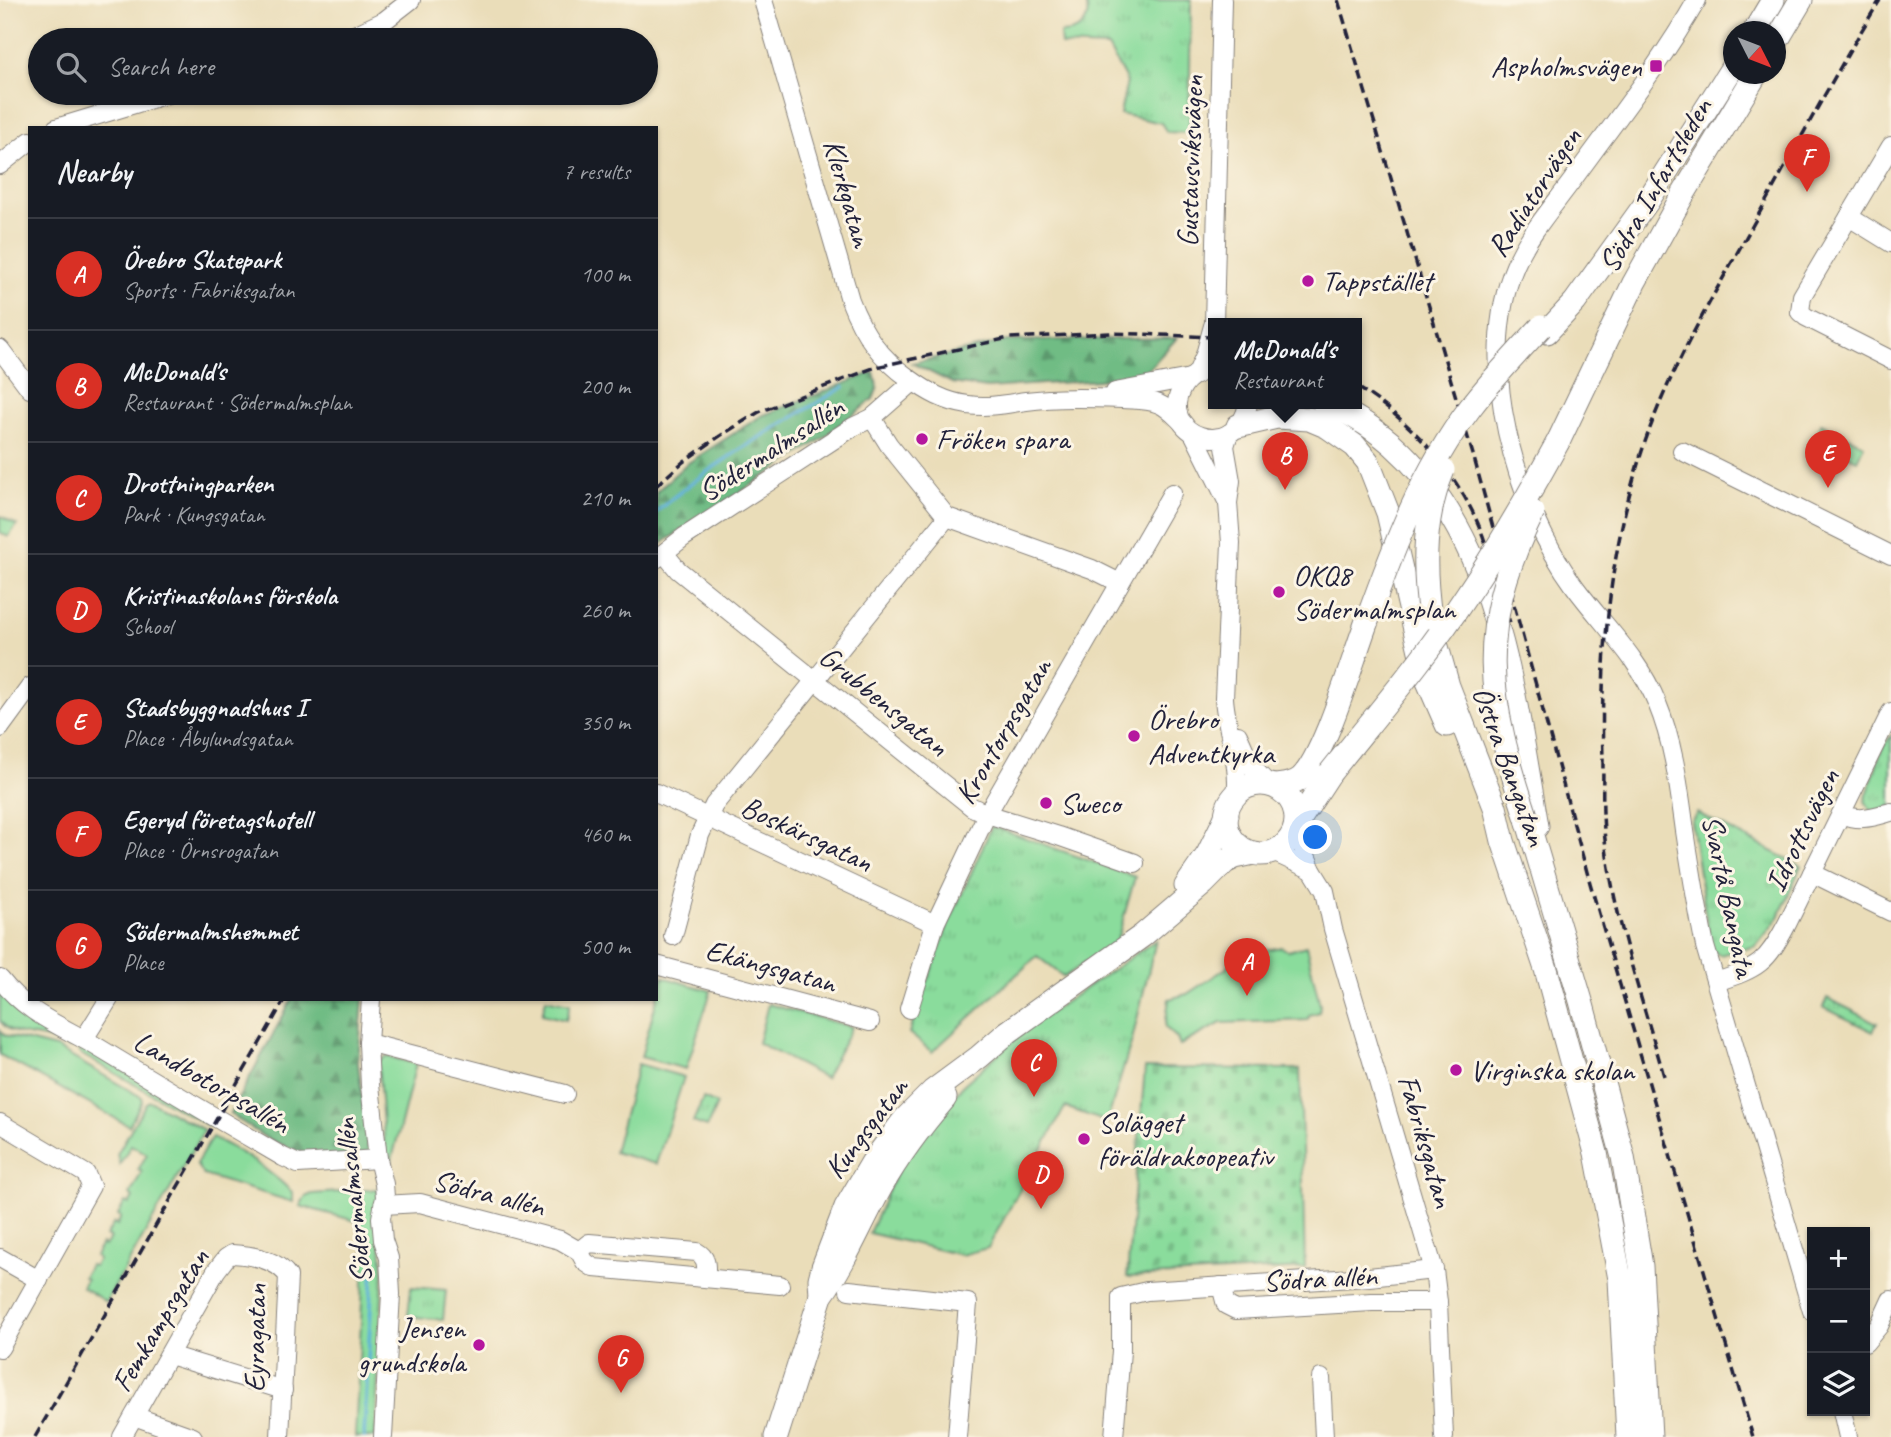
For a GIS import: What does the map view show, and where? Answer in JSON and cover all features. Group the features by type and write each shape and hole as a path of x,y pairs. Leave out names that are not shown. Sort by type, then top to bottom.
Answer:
{"main road":[{"path":"1761,21 1773,0"},
{"path":"1786,25 1801,0"},
{"name":"Södra Infartsleden","path":"1544,329 1569,296 1597,270 1661,181 1723,81"},
{"name":"Södra Infartsleden","path":"1559,440 1610,329 1684,193 1750,84"},
{"path":"1544,329 1470,408 1436,460 1403,527 1313,763 1295,782 1266,781 1233,797 1228,829 1242,848 1264,852 1287,843 1330,773 1468,594 1513,522 1559,440"},
{"name":"Östra Bangatan","path":"1544,329 1479,410 1461,436 1442,473 1426,536 1425,562 1430,617 1448,686 1494,807 1546,969 1565,1031 1606,1196 1620,1279 1628,1437"},
{"path":"1337,409 1370,426 1420,473 1443,505 1476,568 1500,636 1513,692 1551,905"},
{"path":"1234,430 1277,418 1309,419 1328,427 1355,446 1368,463 1388,513 1426,677 1467,771 1503,841"},
{"name":"Östra Bangatan","path":"1559,440 1550,474 1525,528 1501,596 1492,651 1492,681 1500,730 1604,1081 1632,1203 1643,1291 1650,1437"},
{"path":"1266,781 1285,793 1293,804 1295,827"},
{"name":"Kungsgatan","path":"1162,920 1208,854 1233,797"},
{"name":"Kungsgatan","path":"776,1437 821,1296 834,1278 882,1185 904,1150 979,1058 1039,1008 1162,920 1225,862 1235,857 1264,852"}],"street":[{"path":"369,28 384,21 411,0"},
{"name":"Klerkgatan","path":"763,0 858,320 880,355 914,382"},
{"name":"Gustavsviksvägen","path":"1213,318 1222,0"},
{"name":"Radiatorvägen","path":"1536,521 1516,463 1502,390 1499,333 1508,286 1520,255 1542,219 1648,77 1697,0"},
{"path":"63,126 132,105"},
{"path":"0,165 28,143"},
{"path":"1891,146 1802,296 1800,312 1891,360"},
{"path":"1849,217 1891,243"},
{"name":"Gustavsviksvägen","path":"1188,428 1177,410 1177,400 1184,385 1200,374 1208,344"},
{"path":"0,349 28,386"},
{"path":"914,382 929,394 968,405 1007,406 1026,401 1089,397 1200,374"},
{"name":"Södermalmsallén","path":"660,556 872,418 914,382"},
{"path":"1089,397 1157,403 1168,408 1188,428 1203,438 1214,439 1234,430"},
{"path":"1233,797 1236,746 1226,687 1227,597 1231,543 1228,503 1231,481 1225,446 1247,409"},
{"path":"872,418 889,445 947,517 1099,571 1119,583"},
{"path":"1188,428 1228,503"},
{"path":"1682,451 1891,555"},
{"name":"Krontorpsgatan","path":"909,1009 935,924 987,814 1172,493"},
{"path":"673,936 700,835 714,805 947,517"},
{"name":"Svartå Bangata","path":"1536,521 1574,586 1643,673 1667,726 1674,753 1694,896 1705,946 1807,1294"},
{"name":"Grubbensgatan","path":"660,556 972,807 1135,863"},
{"path":"0,728 28,690"},
{"name":"Idrottsvägen","path":"1717,982 1750,971 1769,955 1891,712"},
{"path":"1236,746 1266,781"},
{"name":"Boskärsgatan","path":"658,794 935,924"},
{"path":"1841,814 1853,819 1868,819 1891,812"},
{"name":"Fabriksgatan","path":"1295,827 1312,870 1325,891 1333,929 1434,1270 1444,1437"},
{"path":"1264,852 1312,870"},
{"path":"1812,873 1891,912"},
{"name":"Ekängsgatan","path":"658,966 870,1021"},
{"name":"Landbotorpsallén","path":"0,979 15,998 30,1010 85,1039 170,1092 299,1164 378,1159"},
{"path":"85,1039 108,1001"},
{"name":"Södermalmsallén","path":"371,1001 370,1086 378,1159 384,1184 381,1218 383,1240 389,1258 391,1294 383,1437"},
{"path":"369,1043 565,1094"},
{"path":"0,1124 78,1168 91,1181 88,1194 0,1348"},
{"name":"Södra allén","path":"383,1205 420,1203 560,1240 579,1251 585,1262 594,1268 780,1285"},
{"path":"579,1251 589,1243 697,1252 706,1262 706,1278"},
{"name":"Femkampsgatan","path":"122,1437 226,1258 232,1254 257,1258"},
{"path":"0,1258 38,1280"},
{"name":"Eyragatan","path":"257,1258 274,1263 284,1269 288,1276 280,1437"},
{"name":"Södra allén","path":"1114,1437 1121,1351 1121,1297 1147,1291 1369,1277 1434,1270"},
{"name":"Södra allén","path":"1221,1286 1226,1305 1236,1310 1371,1302 1438,1302"},
{"path":"849,1290 968,1303 957,1437"},
{"path":"1870,1337 1879,1326 1890,1303"},
{"path":"169,1355 283,1390"},
{"path":"1321,1378 1324,1437"},
{"path":"134,1416 193,1437"},
{"path":"1843,1416 1849,1437"}],"green space":[{"path":"1085,0 1191,0 1189,133 1167,132 1161,123 1120,114 1127,82 1108,47 1061,45 1060,33 1074,31 1086,20"},
{"path":"1177,338 1141,377 987,388 952,383 912,363 1007,341"},
{"path":"874,372 878,387 873,399 822,439 658,546 658,490 685,465 761,416"},
{"path":"1821,423 1864,445 1857,460 1813,439"},
{"path":"0,516 17,525 8,537 0,532"},
{"path":"1891,735 1891,807 1872,812 1865,801 1882,749"},
{"path":"1697,813 1801,866 1779,917 1756,946 1720,955 1711,950 1691,821"},
{"path":"992,826 1135,877 1117,941 1064,977 1037,956 932,1052 909,1033 948,925"},
{"path":"1156,940 1132,1040 1107,1122 1065,1107 988,1248 961,1255 869,1233 903,1158 962,1086 1026,1029"},
{"path":"1263,945 1266,950 1281,947 1288,951 1306,946 1320,1005 1319,1012 1309,1015 1308,1020 1221,1023 1180,1045 1177,1038 1165,1027 1169,999 1187,994 1228,967 1229,960 1237,953 1244,956 1254,952 1255,947"},
{"path":"663,977 711,991 686,1069 641,1057"},
{"path":"0,991 73,1042 72,1046 69,1048 48,1039 10,1030 0,1021"},
{"path":"1827,998 1877,1023 1873,1032 1823,1007"},
{"path":"291,1001 363,1001 358,1063 369,1155 315,1158 268,1139 230,1114"},
{"path":"545,1001 570,1004 566,1020 542,1014"},
{"path":"768,1004 852,1027 825,1078 758,1043"},
{"path":"0,1030 4,1035 56,1048 141,1097 142,1101 129,1126 0,1055"},
{"path":"78,1045 211,1122 209,1126 79,1053"},
{"path":"386,1056 416,1064 390,1167 386,1163 378,1062"},
{"path":"638,1064 684,1077 656,1164 614,1152"},
{"path":"1145,1068 1300,1069 1305,1268 1127,1277"},
{"path":"703,1098 717,1104 707,1127 693,1122"},
{"path":"150,1101 204,1130 106,1302 82,1287 86,1279 83,1277 90,1265 94,1266 98,1259 95,1256 102,1244 105,1246 110,1238 106,1236 114,1223 117,1225 121,1217 118,1215 125,1202 129,1204 133,1197 130,1194 142,1172 138,1170 147,1154 131,1145 120,1164 117,1154 146,1103"},
{"path":"212,1137 274,1176 293,1193 293,1202 203,1175 196,1164"},
{"path":"378,1189 383,1274 375,1437 355,1437 365,1244 360,1222 300,1206 305,1197 312,1194"},
{"path":"411,1287 446,1290 443,1320 408,1316"}],"waterway":[{"path":"658,510 724,460 844,387"},
{"path":"364,1437 373,1267"}],"railway":[{"path":"1338,0 1474,458 1590,883 1753,1437"},
{"path":"1664,1076 1620,923 1604,830 1603,679 1610,599 1623,520 1645,442 1681,357 1816,110 1880,0"},
{"path":"658,484 683,462 759,412 876,367 1009,338 1112,333 1208,337"},
{"path":"1362,390 1415,433 1448,471 1462,492 1483,536 1510,623"},
{"path":"35,1437 284,1001"}],"place":[{"name":"Aspholmsvägen","path":"1656,66"},
{"name":"Egeryd företagshotell","path":"1807,192"},
{"name":"Tappstället","path":"1308,281"},
{"name":"Fröken spara","path":"922,439"},
{"name":"Stadsbyggnadshus I","path":"1828,488"},
{"name":"McDonald's","path":"1285,490"},
{"name":"OKQ8 Södermalmsplan","path":"1279,592"},
{"name":"Örebro Adventkyrka","path":"1134,736"},
{"name":"Sweco","path":"1046,803"},
{"name":"Örebro Skatepark","path":"1247,996"},
{"name":"Virginska skolan","path":"1456,1070"},
{"name":"Drottningparken","path":"1034,1097"},
{"name":"Solägget föräldrakoopeativ","path":"1084,1139"},
{"name":"Kristinaskolans förskola","path":"1041,1209"},
{"name":"Jensen grundskola","path":"479,1345"},
{"name":"Södermalmshemmet","path":"621,1393"}]}
